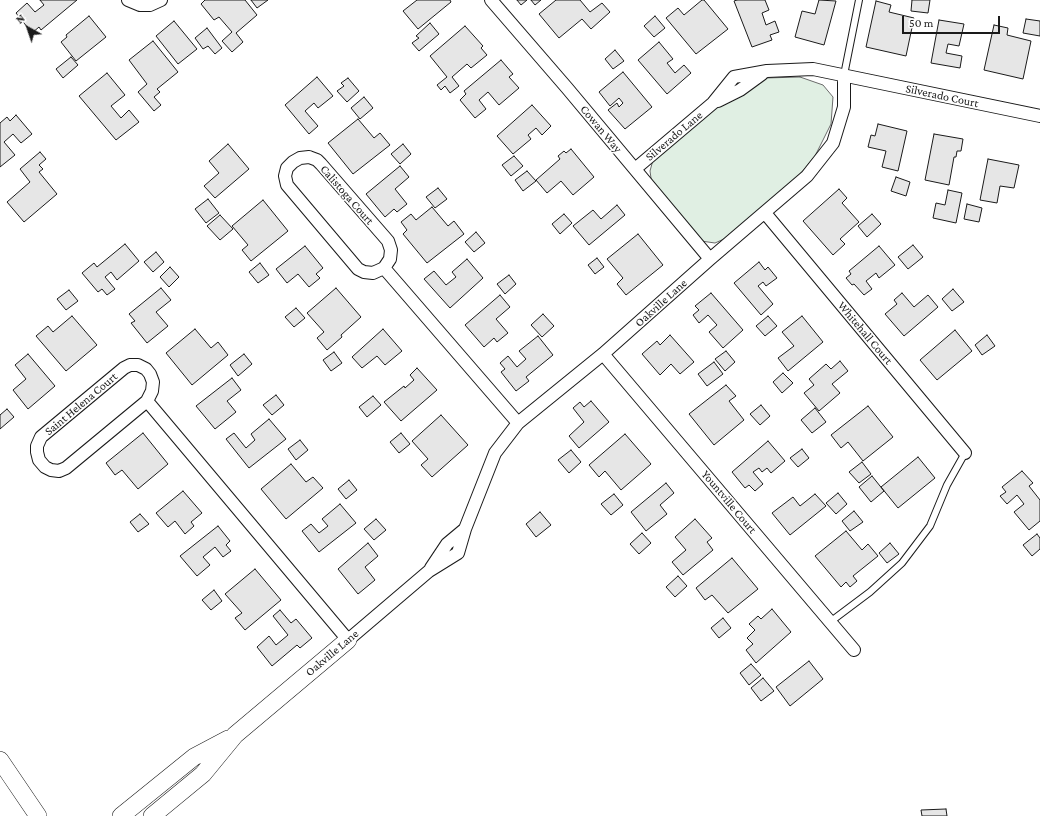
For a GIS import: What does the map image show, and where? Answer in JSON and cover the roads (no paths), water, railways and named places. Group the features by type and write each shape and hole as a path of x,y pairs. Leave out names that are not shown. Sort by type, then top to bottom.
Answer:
{"street":[{"path":"128,0 140,5 150,5 161,0"},
{"name":"Cowan Way","path":"492,0 710,259"},
{"name":"Silverado Lane","path":"635,169 713,103 734,77 767,70 813,69 844,75"},
{"name":"Silverado Court","path":"844,75 1040,116"},
{"name":"Oakville Lane","path":"152,816 203,774 235,735 429,571 458,553 465,528 495,453 518,423 603,354 710,259 765,214 807,176 833,143 844,107 844,75"},
{"name":"Calistoga Court","path":"309,157 316,160 388,242 391,250 390,259 384,268 373,273 364,272 358,269 287,185 285,176 287,168 293,162 300,158 309,157"},
{"name":"Whitehall Court","path":"765,214 965,453"},
{"path":"384,268 518,423"},
{"name":"Yountville Court","path":"603,354 854,650"},
{"name":"Saint Helena Court","path":"130,365 138,365 146,369 150,374 153,382 152,391 147,401 66,468 59,471 51,470 45,467 40,460 37,452 37,446 41,438 124,368 130,365"},
{"path":"147,401 348,640"},
{"name":"Oakville Lane","path":"121,816 194,757 235,735"},
{"path":"0,760 38,816"},
{"path":"0,779 38,816"}],"lane":[{"path":"844,75 859,0"},
{"path":"830,622 870,592 902,563 930,526 947,485 965,453"}]}
